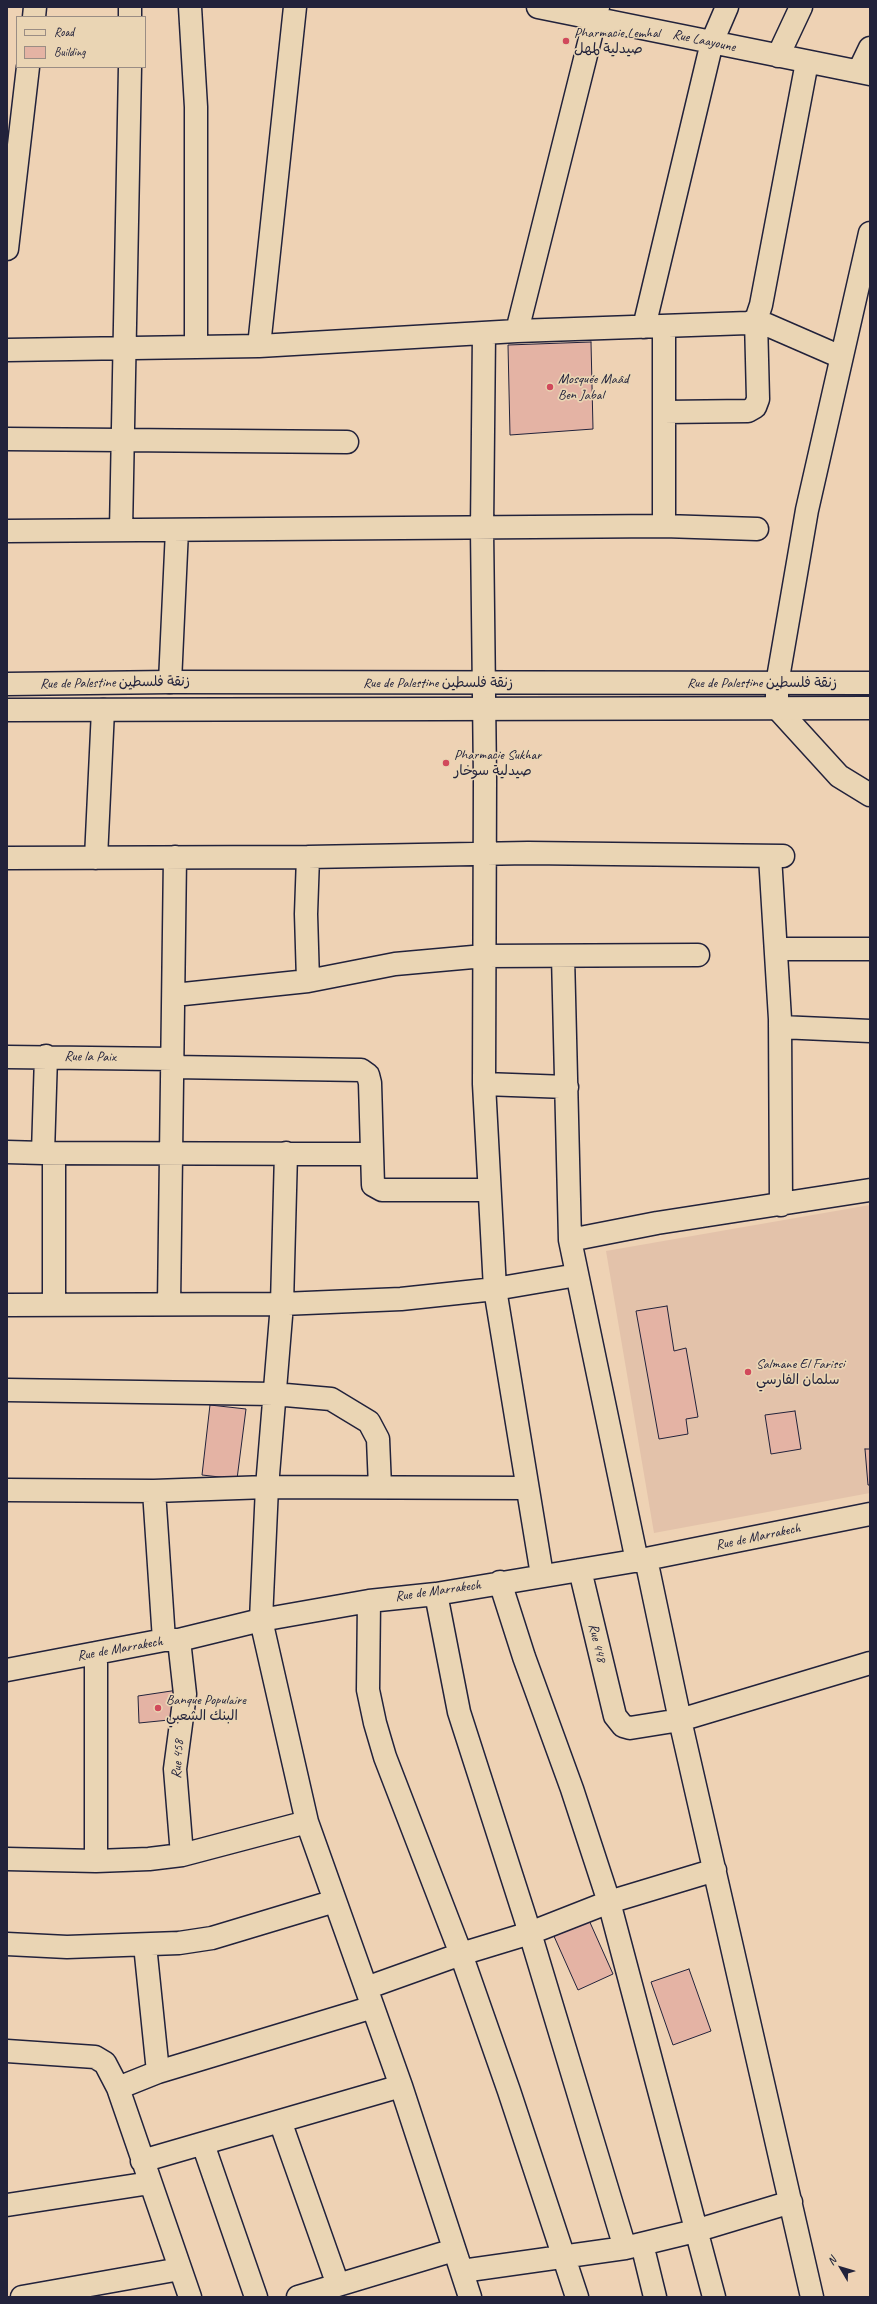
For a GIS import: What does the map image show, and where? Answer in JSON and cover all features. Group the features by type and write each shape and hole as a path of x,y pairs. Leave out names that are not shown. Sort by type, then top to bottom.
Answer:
{"street":[{"path":"190,7 196,108 196,347"},
{"path":"259,346 295,7"},
{"name":"Rue Laayoune","path":"538,7 596,13 712,42 807,62 864,72"},
{"path":"664,526 664,412 654,326 712,42 727,7"},
{"path":"778,56 801,7"},
{"path":"516,331 596,13"},
{"path":"864,72 870,48"},
{"path":"664,412 748,411 755,407 758,399 756,320 761,305 807,62"},
{"path":"7,249 28,68"},
{"path":"121,530 130,68"},
{"path":"870,233 865,273 841,357 807,510 777,684 777,708 839,776 870,795"},
{"path":"7,350 259,346 516,331 744,324 756,320 841,357"},
{"path":"484,333 482,529 484,683 484,1084 495,1289 526,1488 542,1575"},
{"path":"7,439 347,442"},
{"path":"7,531 482,529 664,526 757,529"},
{"path":"170,682 178,530"},
{"name":"Rue de Palestine زنقة فلسطين","path":"7,684 170,682 870,683"},
{"name":"Rue de Palestine زنقة فلسطين","path":"7,710 870,708"},
{"path":"96,858 103,710"},
{"path":"7,858 308,857 528,853 777,856 781,1205"},
{"path":"169,1304 175,857"},
{"path":"308,857 306,914 308,981"},
{"path":"777,949 870,949"},
{"path":"174,995 308,981 395,964 484,956 563,956 658,953 698,955"},
{"path":"563,956 570,1240 642,1560 715,1870 812,2297"},
{"path":"780,1027 870,1031"},
{"path":"46,1056 54,1305"},
{"name":"Rue la Paix","path":"7,1057 46,1056 173,1063 361,1070 368,1075 370,1083 371,1154"},
{"path":"484,1084 566,1087"},
{"path":"7,1152 371,1154 371,1179 373,1185 378,1189 489,1190"},
{"path":"286,1153 282,1304 267,1487 261,1620 307,1822 401,2086 470,2297"},
{"path":"570,1240 657,1223 870,1190"},
{"path":"7,1305 282,1304 401,1299 495,1289 577,1274"},
{"path":"7,1390 274,1394 331,1399 369,1422 378,1439 380,1487"},
{"path":"7,1490 154,1491 267,1487 526,1488"},
{"name":"Rue 458","path":"154,1491 172,1640 185,1694 175,1769 182,1855"},
{"name":"Rue de Marrakech","path":"7,1670 172,1640 261,1620 369,1601 436,1594 542,1575 642,1560 870,1514"},
{"name":"Rue 448","path":"580,1570 615,1716 623,1726 630,1728 680,1720"},
{"path":"500,1582 524,1657 572,1789 609,1902 695,2231 714,2297"},
{"path":"436,1594 459,1712 633,2246 655,2297"},
{"path":"369,1601 368,1690 375,1723 388,1764 461,1954 509,2091 577,2297"},
{"path":"96,1653 96,1861"},
{"path":"680,1720 870,1663"},
{"path":"7,1859 96,1861 149,1859 182,1855 307,1822"},
{"path":"118,2088 158,2072 369,1997 461,1954 530,1933 609,1902 715,1870"},
{"path":"7,1944 67,1947 145,1945 212,1938 335,1901"},
{"path":"145,1945 158,2072"},
{"path":"7,2051 95,2057 105,2063 118,2088 190,2297"},
{"path":"142,2161 401,2086"},
{"path":"280,2121 338,2285"},
{"path":"204,2144 256,2297"},
{"path":"7,2205 150,2184"},
{"path":"462,2271 633,2246 695,2231 791,2202"},
{"path":"298,2297 454,2250"},
{"path":"22,2297 180,2270"}],"shaded area":[{"name":"Salmane El Farissi سلمان الفارسي","path":"870,1205 870,1493 654,1533 606,1251"}],"building":[{"name":"Mosquée Maâd Ben Jabal","path":"591,342 593,429 510,435 508,345"},
{"path":"667,1306 674,1351 686,1348 698,1417 686,1419 688,1434 659,1439 636,1311"},
{"path":"210,1405 246,1409 237,1479 202,1475"},
{"path":"795,1411 801,1449 771,1454 765,1415"},
{"path":"865,1449 870,1449 870,1485 868,1485"},
{"name":"Banque Populaire البنك الشعبي","path":"178,1690 179,1719 139,1723 138,1696"},
{"path":"588,1918 613,1974 578,1990 553,1934"},
{"path":"689,1969 711,2031 673,2045 651,1982"}],"place":[{"name":"Pharmacie Lemhal صيدلية لمهل","path":"566,41"},
{"name":"Mosquée Maâd Ben Jabal","path":"550,387"},
{"name":"Pharmacie Sukhar صيدلية سوخار","path":"446,763"},
{"name":"Salmane El Farissi سلمان الفارسي","path":"748,1372"},
{"name":"Banque Populaire البنك الشعبي","path":"158,1708"}]}
